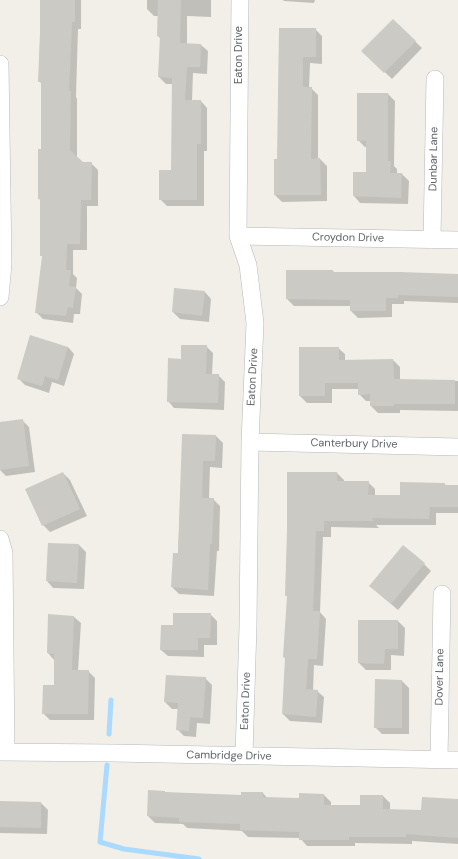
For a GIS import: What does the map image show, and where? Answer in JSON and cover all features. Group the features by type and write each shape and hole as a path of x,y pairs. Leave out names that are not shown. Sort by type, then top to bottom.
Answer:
{"street":[{"name":"Eaton Drive","path":"240,0 238,236 248,265 255,323 250,442 248,626 244,756"},
{"path":"0,64 3,264 0,297"},
{"name":"Dunbar Lane","path":"432,240 435,79"},
{"name":"Croydon Drive","path":"238,236 458,240"},
{"name":"Canterbury Drive","path":"250,442 458,447"},
{"path":"0,539 4,553 3,752"},
{"name":"Dover Lane","path":"439,760 442,594"},
{"name":"Cambridge Drive","path":"3,752 458,760"}],"building":[{"path":"40,0 75,0 75,22 72,22 69,91 71,91 70,150 83,162 92,162 91,200 81,200 80,244 67,244 66,270 71,270 69,286 76,287 73,308 68,307 66,316 35,313 42,256 40,256 40,199 38,199 38,149 41,149 41,82 38,82"},
{"path":"158,0 181,0 180,43 201,44 200,67 187,67 185,100 201,100 201,144 197,144 197,200 159,200 159,170 171,170 172,78 158,77 160,36 157,36"},
{"path":"393,19 416,41 384,73 361,51"},
{"path":"279,28 316,28 316,57 303,57 303,87 312,87 311,159 320,158 321,195 274,195 274,159 277,159"},
{"path":"357,93 388,93 388,161 391,161 390,173 402,173 401,198 353,196 353,172 366,172 366,141 357,141"},
{"path":"286,270 458,274 458,297 398,295 398,298 386,298 386,311 350,311 350,300 286,299"},
{"path":"174,288 205,291 202,316 172,312"},
{"path":"30,335 68,347 58,380 45,376 42,386 17,379"},
{"path":"181,345 207,345 206,374 219,374 218,403 167,402 168,358 181,359"},
{"path":"299,347 339,347 339,360 393,359 394,379 455,380 455,404 394,404 394,406 370,406 370,394 358,395 358,383 325,383 325,396 299,396"},
{"path":"23,419 29,466 0,470 0,422"},
{"path":"182,434 216,435 215,461 203,461 202,498 214,498 208,590 171,587 173,553 178,553"},
{"path":"63,472 80,509 42,526 25,489"},
{"path":"287,472 337,472 337,481 369,481 368,495 400,495 400,482 445,483 445,485 458,485 458,507 430,507 429,519 371,518 374,521 324,521 324,531 316,531 313,611 320,611 317,659 308,659 306,689 318,690 316,717 282,714 285,658 283,657 287,596 285,596"},
{"path":"48,543 79,544 77,583 46,581"},
{"path":"403,545 425,563 391,604 369,586"},
{"path":"173,613 211,613 210,638 198,638 198,650 160,650 161,625 173,625"},
{"path":"48,614 74,616 72,670 89,670 88,714 42,714 43,685 54,685 54,654 47,653"},
{"path":"358,620 398,620 398,649 385,649 384,664 358,663"},
{"path":"166,675 206,677 203,718 190,717 189,731 176,730 178,703 164,702"},
{"path":"375,679 402,680 402,728 374,728"},
{"path":"148,790 241,795 241,792 263,792 263,797 299,798 299,793 324,794 324,805 360,805 360,795 383,795 383,809 421,810 422,797 458,799 458,838 406,834 406,837 349,837 349,840 299,840 299,832 240,830 240,824 179,822 179,818 147,816"},
{"path":"0,801 41,802 41,828 0,827"}],"waterway":[{"path":"109,734 111,700"},
{"path":"107,765 100,842 124,849 199,859"}]}
